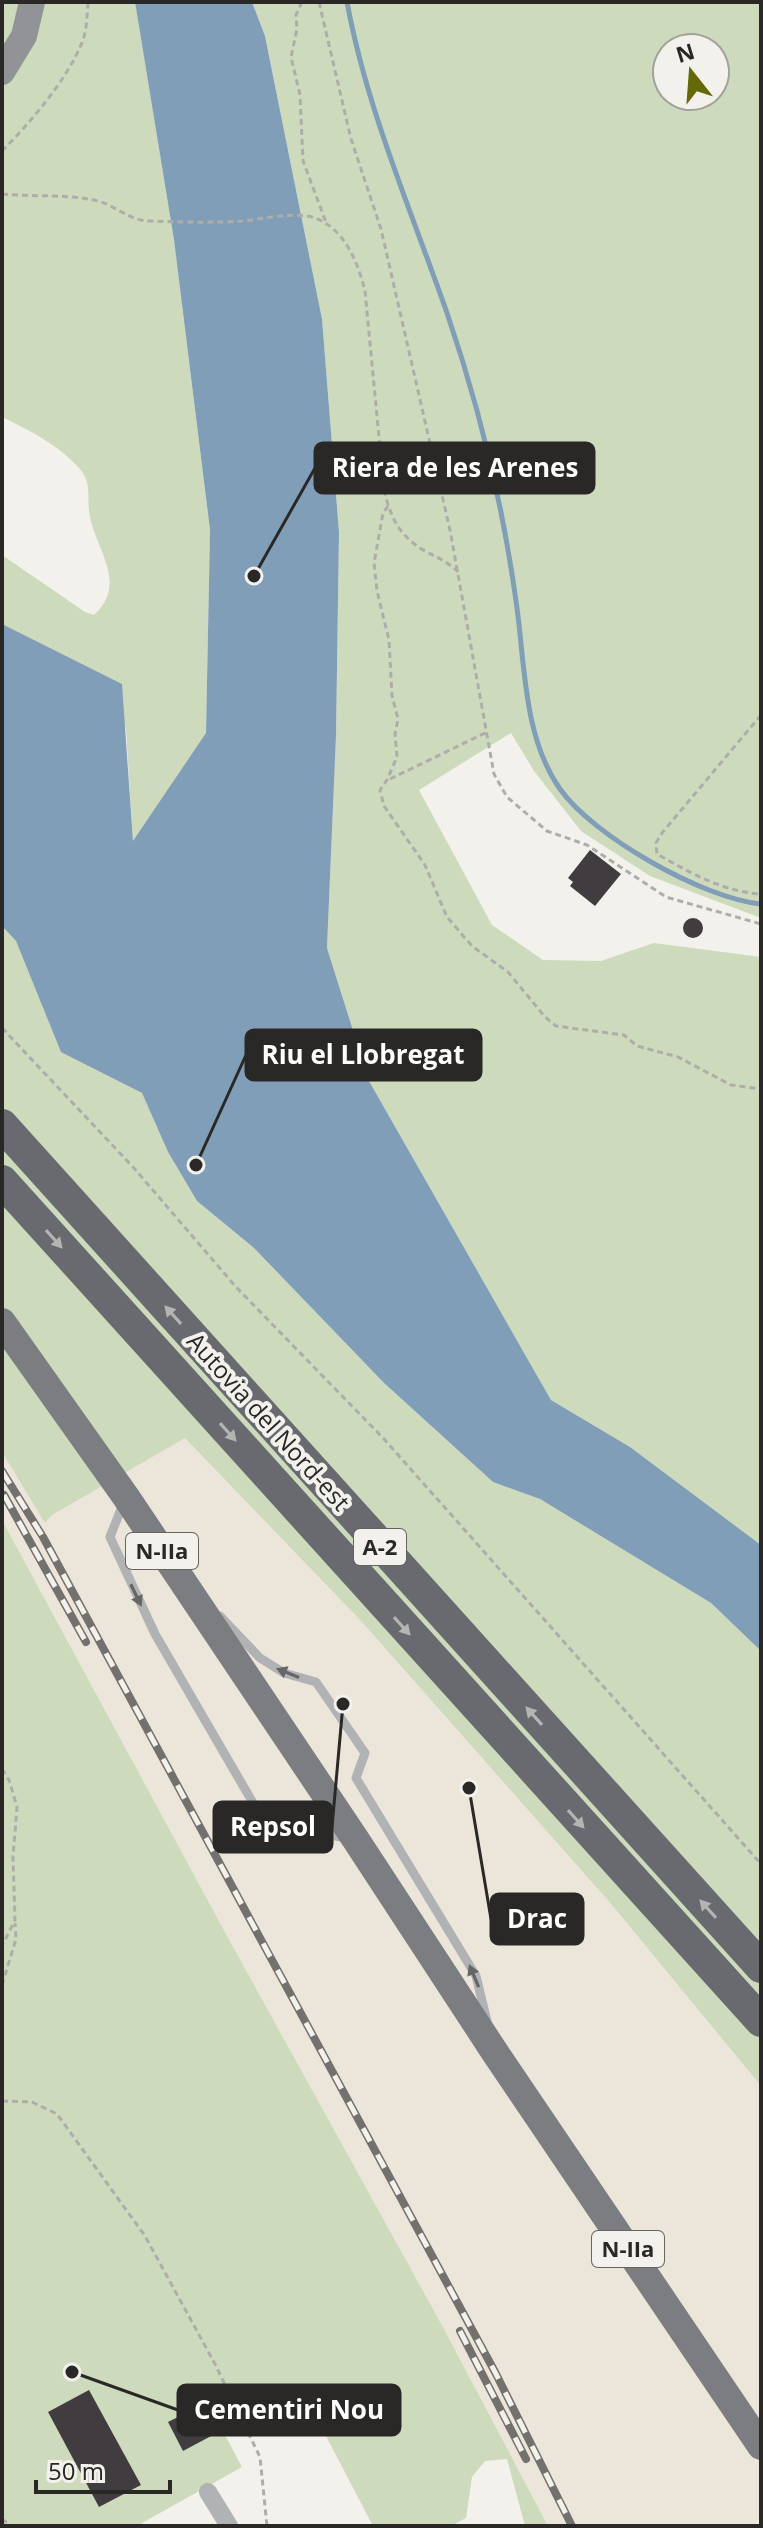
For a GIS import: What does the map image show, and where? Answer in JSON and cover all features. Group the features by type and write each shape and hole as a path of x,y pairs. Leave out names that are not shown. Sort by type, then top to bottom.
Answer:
{"highway":[{"name":"Autovia del Nord-est","path":"2,1125 761,1967"},
{"name":"Autovia del Nord-est","path":"2,1181 761,2021"}],"main road":[{"name":"N-IIa","path":"2,1322 126,1497 761,2446"}],"street":[{"path":"2,41 23,2"},
{"path":"2,72 24,36 32,2"},
{"path":"208,2492 229,2526"}],"lane":[{"path":"126,1497 110,1537 155,1634 260,1815 293,1828 356,1840"},
{"path":"198,1606 218,1613 260,1658 284,1673 316,1682 365,1753 356,1778 476,1976 494,2051"}],"path":[{"path":"2,151 68,70 82,44 88,2"},
{"path":"302,2 296,15 297,29 291,57 300,95 303,161 327,225"},
{"path":"319,2 351,139 381,229 458,572 494,774 499,787 547,831 587,845 666,897 761,924"},
{"path":"2,194 95,200 146,222 240,221 302,215 316,218 327,225 343,240 358,263 365,291 388,506 393,521 413,543 447,561 458,572"},
{"path":"388,506 383,513 374,563 377,591 389,640 392,696 398,719 395,734 397,757 380,790 384,806 425,865 447,917 472,946 508,972 556,1026 624,1035 637,1046 678,1057 731,1085 761,1089"},
{"path":"761,715 656,843 657,854 694,874 727,888 761,894"},
{"path":"387,780 487,732"},
{"path":"2,1028 133,1167 236,1287 384,1439 761,1864"},
{"path":"2,1769 9,1780 17,1807 13,1857 16,1939 2,1985"},
{"path":"3,1945 15,1920"},
{"path":"2,2101 32,2102 57,2114 145,2236 215,2364 260,2457 267,2526"},
{"path":"2,2519 11,2526"}],"shaded area":[{"path":"185,1437 362,1622 612,1905 761,2086 761,2516 755,2526 548,2526 444,2329 2,1520 2,1452 45,1522"}],"green space":[{"path":"2,2 135,2 174,240 210,530 206,734 133,843 126,728 2,624 2,555 85,612 94,615 104,603 110,579 90,517 88,486 80,469 54,446 2,417"},
{"path":"252,2 761,2 761,918 650,876 581,831 534,771 511,733 419,790 492,925 543,960 601,961 654,943 761,957 761,1545 630,1447 551,1400 369,1081 327,948 336,736 339,532 322,319 265,36"},
{"path":"2,926 16,941 61,1051 142,1093 168,1152 197,1201 254,1248 384,1383 493,1482 540,1499 711,1603 761,1651 761,2086 612,1905 362,1622 185,1438 52,1515 45,1523 2,1452"},
{"path":"2,1520 444,2329 548,2526 525,2526 507,2459 485,2461 472,2477 466,2518 451,2526 373,2526 303,2392 200,2388 242,2467 142,2523 143,2526 2,2526"}],"water":[{"path":"135,2 252,2 265,36 322,319 339,532 336,736 327,948 369,1081 551,1400 630,1447 761,1545 761,1651 711,1603 540,1499 493,1482 384,1383 254,1248 197,1201 168,1152 142,1093 61,1052 16,941 2,926 2,624 122,684 133,841 206,733 210,530 174,240"}],"building":[{"path":"590,850 621,874 595,906 570,886 573,882 568,878"},
{"path":"693,918 700,921 703,928 700,935 693,938 686,935 683,928 686,921"},
{"path":"89,2390 141,2485 99,2507 48,2412"},
{"path":"198,2407 213,2435 183,2451 168,2422"}],"waterway":[{"path":"347,2 378,121 447,313 480,422 498,495 511,570 528,702 539,748 548,769 576,807 623,845 710,891 761,904"}],"railway":[{"path":"2,1471 43,1537 495,2372 572,2526"},
{"path":"4,1495 86,1642"},
{"path":"460,2331 526,2459"}],"place":[{"name":"Riera de les Arenes","path":"254,576"},
{"name":"Riu el Llobregat","path":"196,1165"},
{"name":"Repsol","path":"343,1704"},
{"name":"Drac","path":"469,1788"},
{"name":"Cementiri Nou","path":"72,2372"}]}
